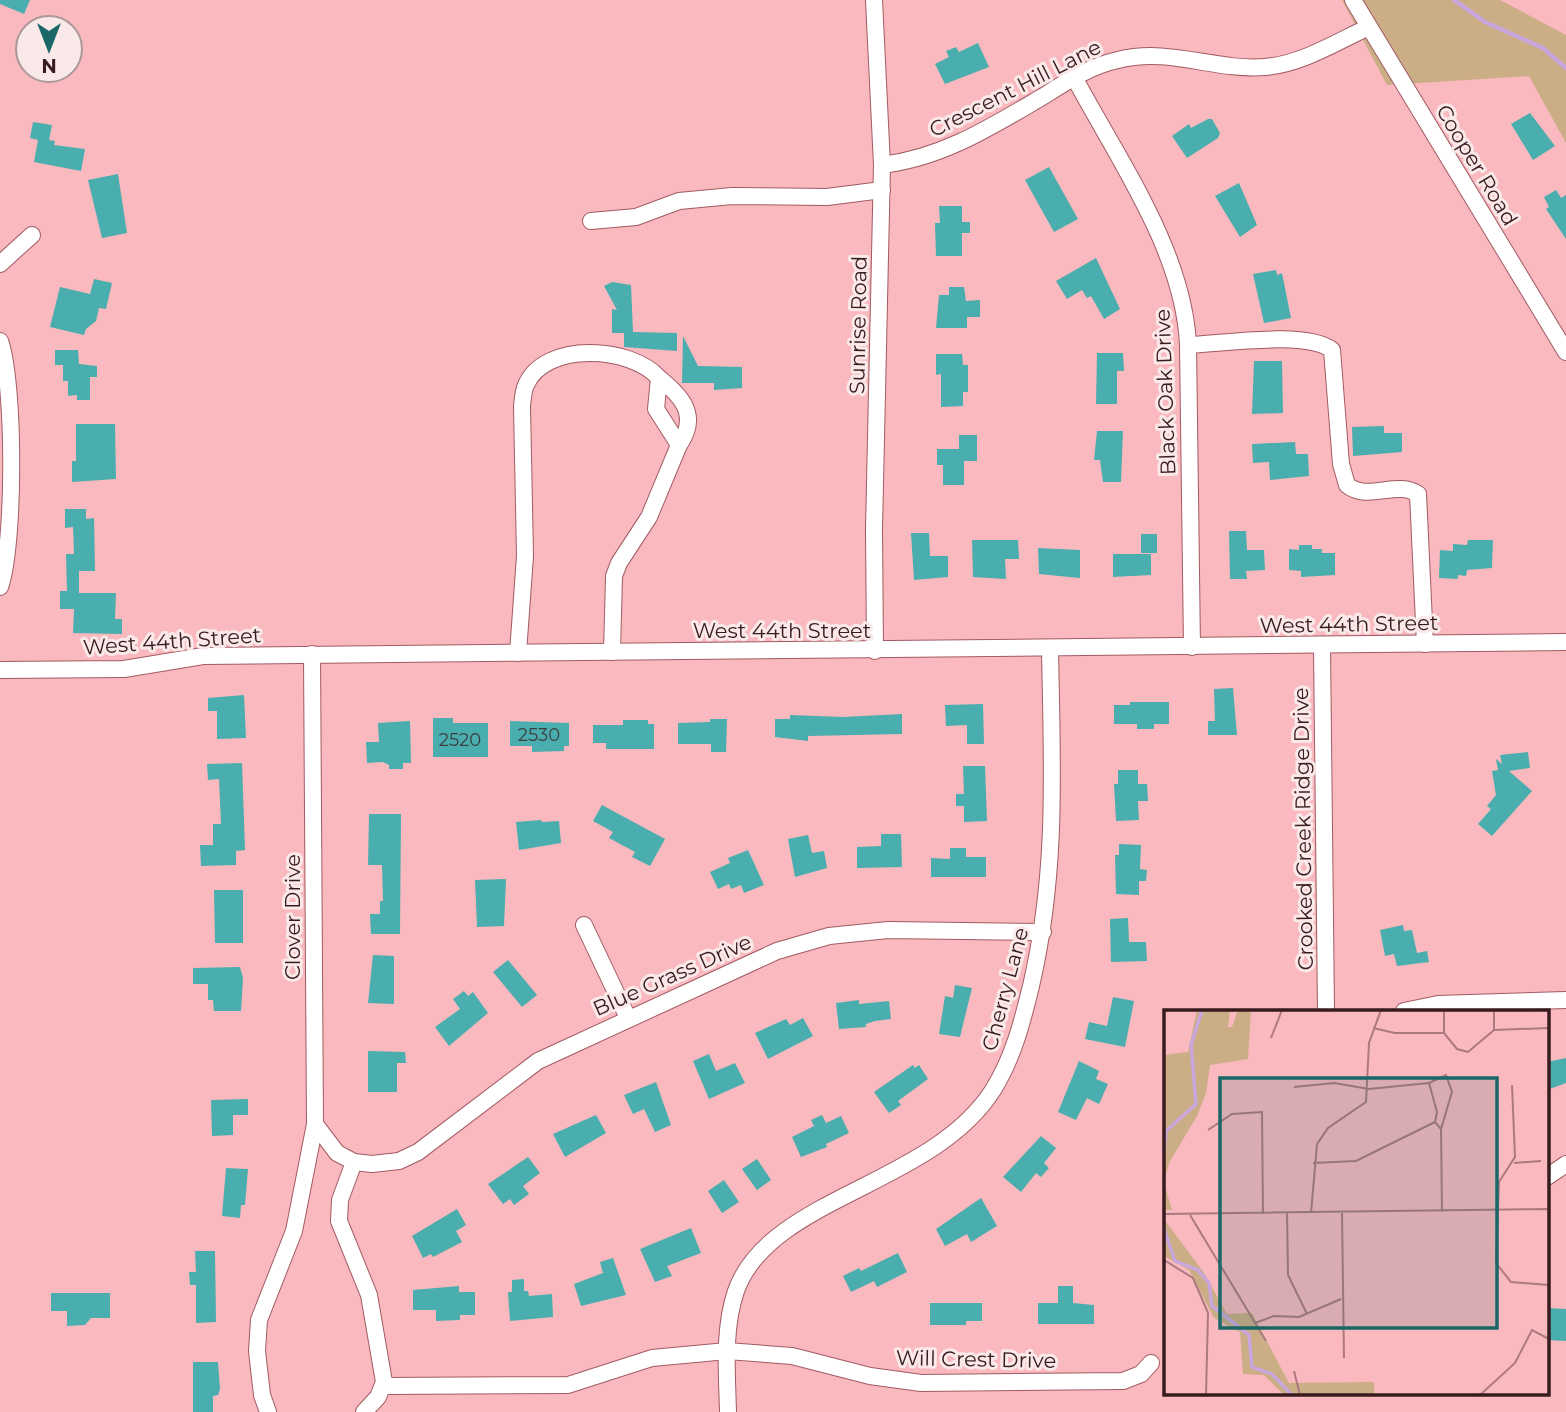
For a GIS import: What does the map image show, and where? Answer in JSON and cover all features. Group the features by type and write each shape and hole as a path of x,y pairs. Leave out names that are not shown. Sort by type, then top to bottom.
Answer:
{"street":[{"name":"Sunrise Road","path":"874,0 882,165 874,515 875,651"},
{"name":"Cooper Road","path":"1353,0 1566,352"},
{"name":"Crescent Hill Lane","path":"882,165 937,152 975,136 1074,77 1112,61 1147,55 1175,55 1244,67 1277,65 1310,55 1368,27"},
{"name":"Black Oak Drive","path":"1074,77 1168,253 1183,299 1188,345 1192,647"},
{"path":"591,221 636,217 679,201 732,196 827,197 881,190"},
{"path":"0,264 32,235"},
{"path":"1188,345 1289,340 1320,344 1332,350 1344,479 1353,489 1362,492 1405,488 1418,495 1425,644"},
{"path":"0,341 8,378 10,528 8,557 0,587"},
{"path":"518,653 525,556 522,406 525,386 544,364 591,352 620,354 648,365 687,405 690,417 686,436 679,445 649,517 619,563 614,576 612,652"},
{"path":"659,378 656,409 679,445"},
{"name":"West 44th Street","path":"0,670 124,669 194,656 1566,642"},
{"name":"Crooked Creek Ridge Drive","path":"1322,646 1330,1010"},
{"name":"Cherry Lane","path":"728,1412 727,1351 736,1291 748,1266 766,1245 788,1227 937,1148 985,1101 1017,1041 1043,932 1052,847 1050,649"},
{"name":"Clover Drive","path":"268,1412 262,1395 257,1329 294,1231 315,1124 312,654"},
{"path":"584,925 628,1018"},
{"name":"Blue Grass Drive","path":"354,1162 388,1163 418,1152 530,1066 628,1018 777,951 829,936 888,930 1043,932"},
{"path":"1409,1010 1438,1004 1566,1000"},
{"path":"315,1124 337,1153 354,1162 340,1200 339,1221 369,1294 382,1360 383,1386 364,1412"},
{"path":"1548,1176 1566,1164"},
{"name":"Will Crest Drive","path":"383,1386 568,1384 652,1358 727,1351 792,1356 870,1376 921,1383 1123,1381 1141,1374 1151,1363"}],"shaded area":[{"path":"1342,0 1500,0 1566,35 1566,143 1529,76 1387,85"}],"building":[{"path":"0,0 30,0 24,14 0,4"},
{"path":"978,43 989,67 945,84 935,64 949,57 946,51 956,47 959,52"},
{"path":"1530,113 1555,146 1533,160 1511,124"},
{"path":"1212,119 1220,133 1218,138 1187,158 1172,136 1189,124 1191,128"},
{"path":"33,122 52,125 49,140 55,141 54,145 85,149 81,171 34,162 38,140 30,138"},
{"path":"1049,167 1078,219 1054,232 1025,180"},
{"path":"118,174 127,233 102,238 88,180"},
{"path":"1239,183 1257,225 1240,237 1215,196"},
{"path":"1556,190 1561,198 1566,195 1566,239 1546,209 1549,207 1544,197"},
{"path":"939,206 962,206 962,222 970,222 970,233 962,233 962,256 936,256 935,223 940,223"},
{"path":"1096,258 1120,309 1104,319 1091,296 1087,298 1082,290 1067,299 1056,281"},
{"path":"1276,270 1277,275 1282,273 1291,318 1264,323 1253,274"},
{"path":"94,279 112,283 106,309 99,308 96,321 86,329 84,335 50,327 60,287 90,294"},
{"path":"612,282 631,285 633,332 677,333 677,351 624,347 624,333 612,333 612,309 617,310 604,286"},
{"path":"949,287 964,287 966,301 980,300 980,317 967,317 967,328 936,328 939,295 949,295"},
{"path":"683,336 698,366 742,367 742,388 714,390 714,383 682,383"},
{"path":"55,350 78,350 79,364 97,366 97,377 90,377 90,400 77,400 77,395 68,396 68,381 63,381 63,365 55,365"},
{"path":"1097,353 1123,353 1124,371 1117,371 1117,404 1096,404"},
{"path":"936,354 962,354 963,365 968,365 968,392 963,392 963,406 941,407 941,374 936,375"},
{"path":"1254,361 1282,361 1283,413 1252,414"},
{"path":"76,424 115,424 116,479 72,482 72,461 76,461"},
{"path":"1384,426 1384,433 1402,433 1402,452 1353,456 1352,427"},
{"path":"1097,431 1123,431 1121,482 1103,482 1100,460 1094,460"},
{"path":"959,435 977,435 977,461 964,461 964,485 943,485 943,465 937,465 937,449 959,449"},
{"path":"1295,442 1296,454 1308,454 1309,476 1270,480 1269,462 1253,463 1252,444"},
{"path":"65,509 86,509 86,519 94,518 95,571 79,571 79,593 116,593 115,619 122,619 122,634 73,633 74,609 60,609 60,591 67,591 66,554 74,554 73,527 65,528"},
{"path":"1229,531 1246,531 1247,550 1264,550 1265,570 1246,571 1247,579 1230,579"},
{"path":"911,533 929,533 930,556 948,556 948,577 914,580"},
{"path":"1141,534 1157,534 1157,553 1141,553"},
{"path":"972,540 1018,540 1019,559 1005,559 1006,579 973,577"},
{"path":"1468,540 1493,540 1492,568 1467,570 1466,576 1458,575 1458,579 1439,578 1440,550 1453,551 1453,544 1467,545"},
{"path":"1299,545 1312,545 1312,549 1322,549 1322,553 1335,553 1335,575 1301,577 1301,571 1289,570 1289,549 1299,550"},
{"path":"1038,548 1080,550 1080,578 1039,574"},
{"path":"1113,554 1151,554 1151,575 1113,577"},
{"path":"1233,688 1237,735 1208,735 1208,721 1215,721 1214,689"},
{"path":"244,695 246,738 217,739 217,711 208,711 208,698"},
{"path":"1130,702 1169,702 1169,724 1154,724 1154,729 1137,729 1137,724 1114,724 1114,705 1130,705"},
{"path":"983,704 984,744 967,744 967,725 946,726 945,705"},
{"path":"902,714 902,734 808,736 808,741 775,737 775,719 790,719 790,715 843,717"},
{"path":"433,718 453,718 453,723 488,723 488,757 433,757"},
{"path":"710,719 727,719 726,752 711,752 711,744 678,744 678,723 710,722"},
{"path":"623,720 648,720 648,724 654,724 654,749 606,749 606,743 593,743 593,725 623,725"},
{"path":"410,721 411,763 403,763 403,769 389,769 389,765 383,762 367,763 366,742 379,742 378,723"},
{"path":"510,721 569,723 569,746 564,746 564,751 532,752 532,746 510,746"},
{"path":"1528,752 1530,768 1509,771 1532,791 1492,836 1478,824 1491,809 1487,806 1496,795 1492,771 1498,770 1496,759 1502,764 1500,755"},
{"path":"242,763 245,850 236,851 236,865 201,866 200,845 213,845 213,824 221,824 219,779 208,780 207,764"},
{"path":"963,766 985,766 987,821 964,822 964,806 956,806 956,794 964,794"},
{"path":"1118,770 1138,770 1138,784 1147,784 1148,801 1138,801 1139,820 1116,821 1114,784 1118,784"},
{"path":"602,805 665,839 650,866 632,857 635,852 609,838 613,832 593,821"},
{"path":"369,814 401,814 400,934 371,934 370,914 380,914 380,901 383,901 382,865 368,865"},
{"path":"559,821 561,843 519,850 516,822"},
{"path":"881,834 901,834 902,867 857,868 857,847 881,846"},
{"path":"808,835 812,853 824,851 827,868 795,877 788,839"},
{"path":"1119,844 1141,845 1140,869 1147,870 1146,881 1139,881 1139,895 1116,894 1115,855 1119,855"},
{"path":"950,848 966,848 966,857 986,857 986,877 931,877 931,858 950,859"},
{"path":"748,850 764,885 744,893 741,885 731,889 729,884 718,889 710,872 730,863 728,858"},
{"path":"506,879 504,926 477,927 475,880"},
{"path":"214,890 243,890 243,943 215,943"},
{"path":"1128,918 1129,942 1146,942 1147,961 1111,962 1110,919"},
{"path":"1403,925 1404,931 1412,930 1417,953 1427,951 1429,962 1397,966 1394,954 1385,956 1380,930"},
{"path":"373,955 394,956 394,1004 368,1003"},
{"path":"508,960 537,995 522,1007 493,972"},
{"path":"240,967 243,978 241,1011 214,1011 213,1000 208,1000 208,984 193,984 193,968"},
{"path":"955,985 972,988 960,1037 939,1034 945,996 953,998"},
{"path":"464,991 468,996 473,992 488,1013 449,1046 435,1027 460,1009 453,999"},
{"path":"1113,997 1134,1001 1125,1047 1085,1039 1089,1022 1107,1026"},
{"path":"859,1000 859,1004 889,1001 891,1019 875,1021 866,1024 866,1027 839,1029 836,1003"},
{"path":"803,1018 813,1036 768,1059 755,1033 786,1019 790,1025"},
{"path":"368,1051 405,1052 406,1063 397,1063 397,1092 368,1092"},
{"path":"709,1054 716,1071 735,1063 745,1083 709,1099 693,1061"},
{"path":"1566,1058 1566,1083 1548,1090 1548,1062"},
{"path":"1079,1061 1099,1071 1096,1079 1108,1084 1099,1104 1087,1098 1076,1120 1058,1112"},
{"path":"913,1065 915,1068 919,1065 928,1079 898,1101 901,1105 889,1113 874,1092"},
{"path":"656,1082 671,1125 655,1132 644,1109 633,1114 624,1095"},
{"path":"248,1099 248,1115 233,1115 233,1135 212,1136 211,1100"},
{"path":"596,1115 606,1133 565,1157 553,1134"},
{"path":"822,1115 826,1123 841,1116 849,1133 826,1144 827,1147 801,1157 792,1137 814,1126 811,1120"},
{"path":"1041,1136 1056,1148 1044,1163 1049,1168 1041,1177 1036,1173 1021,1192 1003,1177"},
{"path":"528,1157 540,1173 523,1186 529,1194 514,1205 510,1199 503,1204 488,1184"},
{"path":"757,1159 771,1180 757,1190 742,1169"},
{"path":"226,1168 248,1169 245,1205 241,1205 240,1218 222,1216"},
{"path":"724,1180 739,1202 722,1213 708,1191"},
{"path":"981,1198 997,1226 971,1242 967,1234 945,1246 936,1229"},
{"path":"457,1209 466,1225 456,1231 462,1242 433,1257 431,1254 423,1258 412,1236"},
{"path":"691,1228 701,1253 667,1266 672,1276 655,1282 640,1249"},
{"path":"195,1251 215,1251 216,1322 196,1323 196,1285 190,1285 189,1272 196,1272"},
{"path":"898,1253 907,1272 877,1287 874,1281 851,1292 843,1276 859,1268 861,1271"},
{"path":"613,1258 626,1295 581,1306 574,1284 603,1273 600,1262"},
{"path":"524,1279 524,1291 528,1291 529,1296 552,1294 553,1317 510,1321 508,1292 512,1292 512,1280"},
{"path":"459,1286 459,1292 475,1292 475,1315 460,1315 460,1320 436,1321 436,1310 413,1310 413,1290"},
{"path":"1058,1286 1073,1286 1073,1303 1094,1305 1094,1324 1038,1324 1038,1303 1058,1303"},
{"path":"51,1293 110,1293 110,1318 91,1318 85,1325 67,1326 67,1311 51,1311"},
{"path":"930,1303 982,1303 982,1321 966,1321 966,1325 930,1325"},
{"path":"1548,1308 1566,1309 1566,1341 1548,1340"},
{"path":"193,1362 218,1362 220,1389 218,1395 213,1396 213,1412 193,1412"}],"waterway":[{"path":"1454,0 1485,22 1543,48 1566,68"}]}
